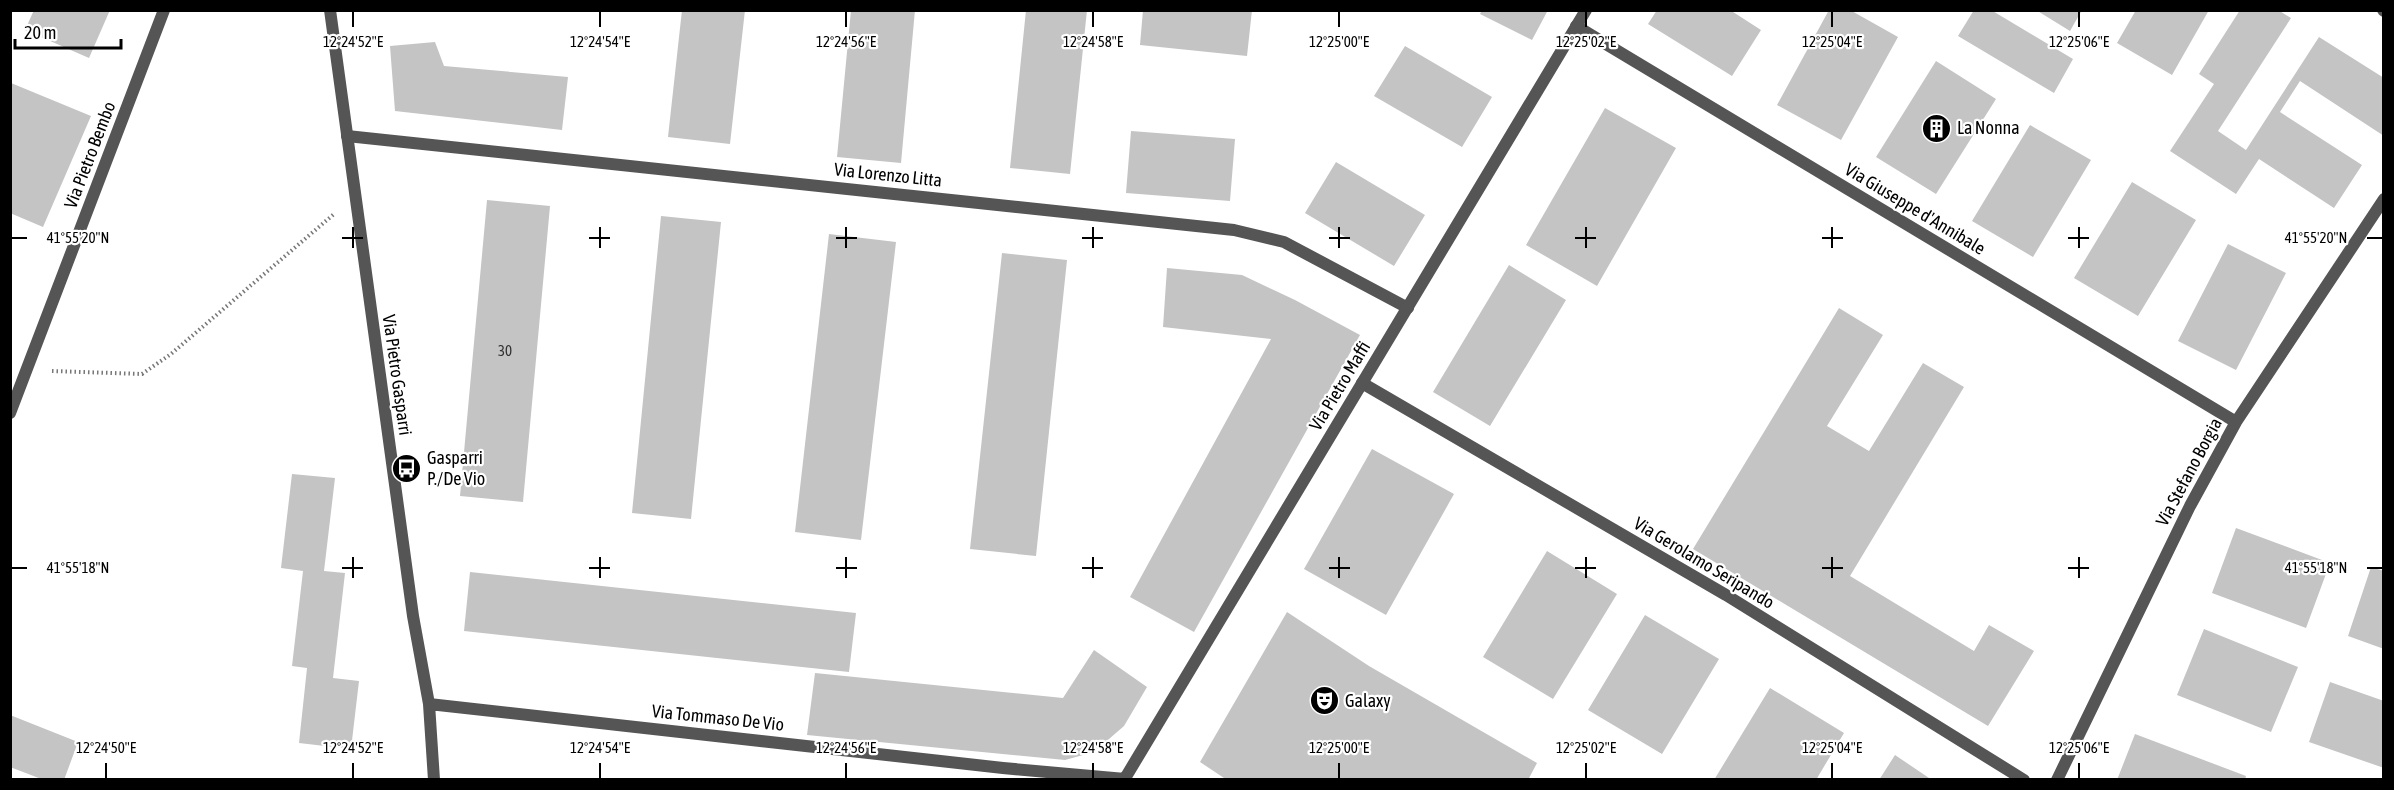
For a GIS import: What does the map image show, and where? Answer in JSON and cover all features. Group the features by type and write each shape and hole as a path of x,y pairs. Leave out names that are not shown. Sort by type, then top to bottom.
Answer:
{"street":[{"name":"Via Pietro Bembo","path":"10,413 14,392 27,370 164,10"},
{"name":"Via Pietro Gasparri","path":"330,10 413,616 429,704 434,780"},
{"name":"Via Pietro Maffi","path":"1124,779 1586,10"},
{"name":"Via Giuseppe d'Annibale","path":"1576,26 2236,422"},
{"name":"Via Lorenzo Litta","path":"347,136 1234,230 1284,242 1408,308"},
{"name":"Via Stefano Borgia","path":"2057,780 2190,506 2236,422 2384,199"},
{"name":"Via Gerolamo Seripando","path":"1362,383 1726,596 2024,780"},
{"name":"Via Tommaso De Vio","path":"429,704 1005,774 1124,779"}],"path":[{"path":"27,370 142,374 171,354 355,195"}],"building":[{"path":"34,10 110,10 89,58 25,30"},
{"path":"682,10 745,10 730,144 668,137"},
{"path":"851,10 915,10 901,163 837,157"},
{"path":"1026,10 1087,10 1070,174 1010,168"},
{"path":"1143,10 1252,10 1247,56 1140,45"},
{"path":"1482,10 1548,10 1532,40 1480,14"},
{"path":"1657,10 1730,10 1761,30 1732,76 1648,24"},
{"path":"1829,10 1850,10 1898,37 1841,140 1777,105"},
{"path":"1974,10 1991,10 2073,59 2054,93 1958,36"},
{"path":"2036,10 2082,10 2070,31"},
{"path":"2136,10 2209,10 2172,75 2117,43"},
{"path":"2240,10 2278,10 2291,18 2218,131 2246,150 2319,37 2384,78 2384,136 2300,81 2280,112 2362,165 2334,208 2259,159 2236,194 2170,151 2214,84 2199,74"},
{"path":"435,42 444,66 568,77 562,130 395,111 390,46"},
{"path":"1405,46 1492,97 1462,147 1374,96"},
{"name":"La Nonna","path":"1936,61 1996,99 1936,194 1876,157"},
{"path":"11,83 91,116 43,227 10,213"},
{"path":"1605,108 1676,148 1597,286 1526,245"},
{"path":"2030,125 2091,160 2033,257 1972,221"},
{"path":"1131,131 1235,139 1230,201 1126,193"},
{"path":"1336,162 1425,215 1394,266 1305,213"},
{"path":"2132,182 2196,220 2138,316 2074,278"},
{"path":"487,200 550,206 523,502 460,496"},
{"path":"661,216 721,222 691,519 632,513"},
{"path":"829,234 896,242 861,540 795,532"},
{"path":"2228,244 2286,273 2236,370 2178,341"},
{"path":"1002,253 1067,260 1036,556 970,549"},
{"path":"1509,265 1566,300 1490,426 1433,392"},
{"path":"1167,268 1242,275 1360,335 1194,632 1130,597 1271,339 1163,327"},
{"path":"1839,308 1883,335 1827,426 1869,451 1923,363 1964,387 1850,576 1974,651 1989,625 2034,651 1988,726 1693,549"},
{"path":"1372,449 1454,494 1386,615 1304,569"},
{"path":"292,474 335,478 324,571 345,573 333,678 359,681 351,749 299,743 307,668 292,666 303,571 281,568"},
{"path":"2236,528 2330,563 2306,628 2212,593"},
{"path":"1547,551 1617,594 1553,699 1483,657"},
{"path":"2371,567 2384,571 2384,649 2348,636"},
{"path":"470,572 856,613 849,672 464,631"},
{"path":"1287,612 1369,666 1537,763 1528,780 1227,780 1200,762"},
{"path":"1645,615 1719,659 1662,754 1588,710"},
{"path":"2204,629 2298,667 2271,732 2177,695"},
{"path":"1094,650 1147,687 1124,726 1094,752 1065,760 807,735 815,673 1063,698"},
{"path":"2330,682 2384,701 2384,768 2309,742"},
{"path":"1770,688 1844,733 1816,780 1714,780"},
{"path":"10,715 78,742 64,780 44,780 10,767"},
{"path":"2135,734 2246,776 2245,780 2117,780"},
{"path":"1895,755 1932,780 1879,780"}],"place":[{"name":"La Nonna","path":"1936,128"},
{"name":"Gasparri P./De Vio","path":"406,468"},
{"name":"Galaxy","path":"1324,701"}]}
